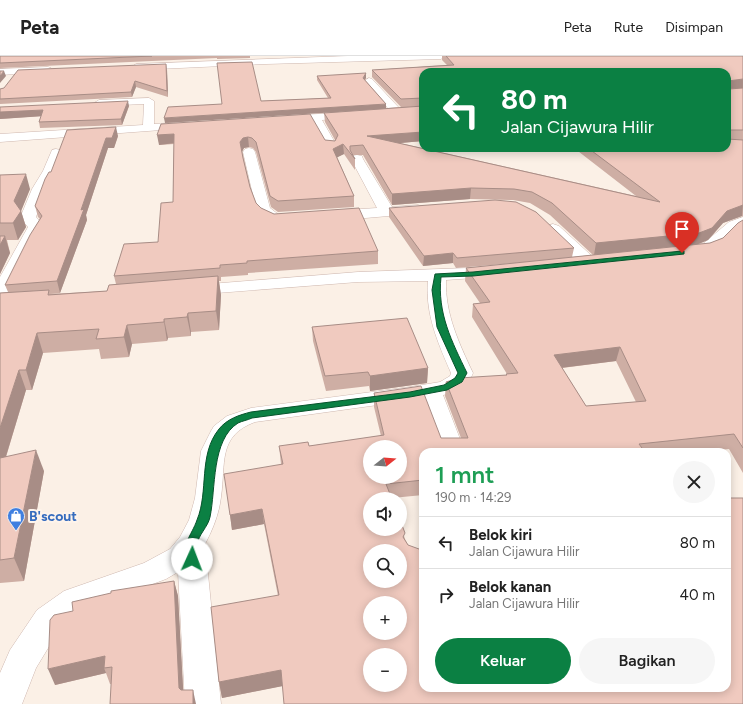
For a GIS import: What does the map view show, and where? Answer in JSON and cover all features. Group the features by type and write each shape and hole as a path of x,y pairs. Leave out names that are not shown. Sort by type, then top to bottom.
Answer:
{"street":[{"path":"127,67 265,58 441,56"},
{"path":"0,72 57,70"},
{"path":"9,81 17,71"},
{"path":"369,81 397,112"},
{"path":"91,104 149,101 150,109 148,128"},
{"path":"382,113 410,112"},
{"path":"273,119 367,114"},
{"path":"314,117 331,146"},
{"path":"0,138 203,124"},
{"path":"249,152 263,208 268,215 278,220 433,209"},
{"path":"5,301 24,246 36,226 28,218 40,186 50,171 56,153"},
{"path":"357,160 387,212"},
{"path":"543,219 596,262 565,265"},
{"path":"674,254 708,248 715,244 730,227 743,222"},
{"path":"6,247 24,246"},
{"path":"175,291 358,277 437,275 511,270"},
{"path":"4,704 22,661 48,620 75,600 155,571 180,557 191,544 203,520 208,498 213,451 223,431 235,421 251,415 447,388 459,380 462,373 441,327 436,290 437,275"},
{"path":"430,391 451,448"},
{"path":"191,544 203,704"}],"building":[{"path":"0,56 152,56 0,63"},
{"path":"446,56 743,56 743,79 731,81 731,68 419,68 419,98 401,99 372,70 454,65"},
{"path":"252,62 261,101 331,98 317,76 366,73 363,78 386,104 164,118 168,107 222,104 217,63"},
{"path":"166,64 167,91 135,81 131,92 0,99 0,89 4,88 18,70"},
{"path":"743,88 743,130 731,130 731,89"},
{"path":"128,101 121,119 39,122 43,110 0,112 0,107"},
{"path":"419,106 419,132 367,136 419,148 419,152 438,152 660,202 593,152 731,152 731,139 743,140 743,205 727,211 712,228 699,233 596,243 552,203 532,192 514,189 471,188 392,194 363,145 350,146 350,150 355,159 343,144 333,149 354,196 278,201 270,196 256,142 252,138 248,137 243,138 240,142 250,187 256,203 261,208 274,214 359,208 378,251 247,261 247,263 220,265 220,268 114,276 124,244 158,242 161,203 173,202 174,134 157,135 161,124 310,114 325,140 335,141 338,135 324,113"},
{"path":"116,127 112,138 106,138 81,210 84,209 57,281 5,285 30,235 42,216 35,206 45,179 49,172 51,172 67,130"},
{"path":"26,174 14,201 21,211 13,223 0,223 0,175"},
{"path":"495,200 516,202 536,212 574,248 457,258 453,253 424,256 389,208"},
{"path":"743,220 743,448 734,434 639,444 642,448 419,448 419,480 407,482 407,440 363,440 363,484 386,484 389,492 363,492 363,536 404,536 408,545 419,549 419,692 731,692 731,498 743,498 743,704 284,704 281,670 219,682 211,607 279,595 262,509 230,515 224,474 283,464 279,446 308,442 309,446 384,435 374,393 421,386 441,438 468,438 446,382 459,378 518,373 473,304 490,302 466,268 710,243 723,238","holes":["620,347 646,401 586,406 554,355"]},
{"path":"0,236 5,236 0,245"},
{"path":"218,276 216,311 188,313 187,317 164,319 164,322 127,325 124,337 96,339 99,329 37,333 26,370 19,370 0,428 0,293 49,290 48,295 107,291 109,285"},
{"path":"407,318 428,368 370,376 368,372 325,376 312,327"},
{"path":"36,450 14,558 0,560 0,458"},
{"path":"174,581 179,688 181,690 193,690 193,704 110,704 112,667 104,668 105,656 48,669 50,620 54,615 73,611 72,602 111,593 111,591"}],"place":[{"name":"B'scout","path":"16,531"}],"route":[{"path":"192,559 191,544 203,520 208,498 213,451 223,431 235,421 251,415 447,388 459,380 462,373 441,327 436,290 437,275 473,274 682,253"}]}
